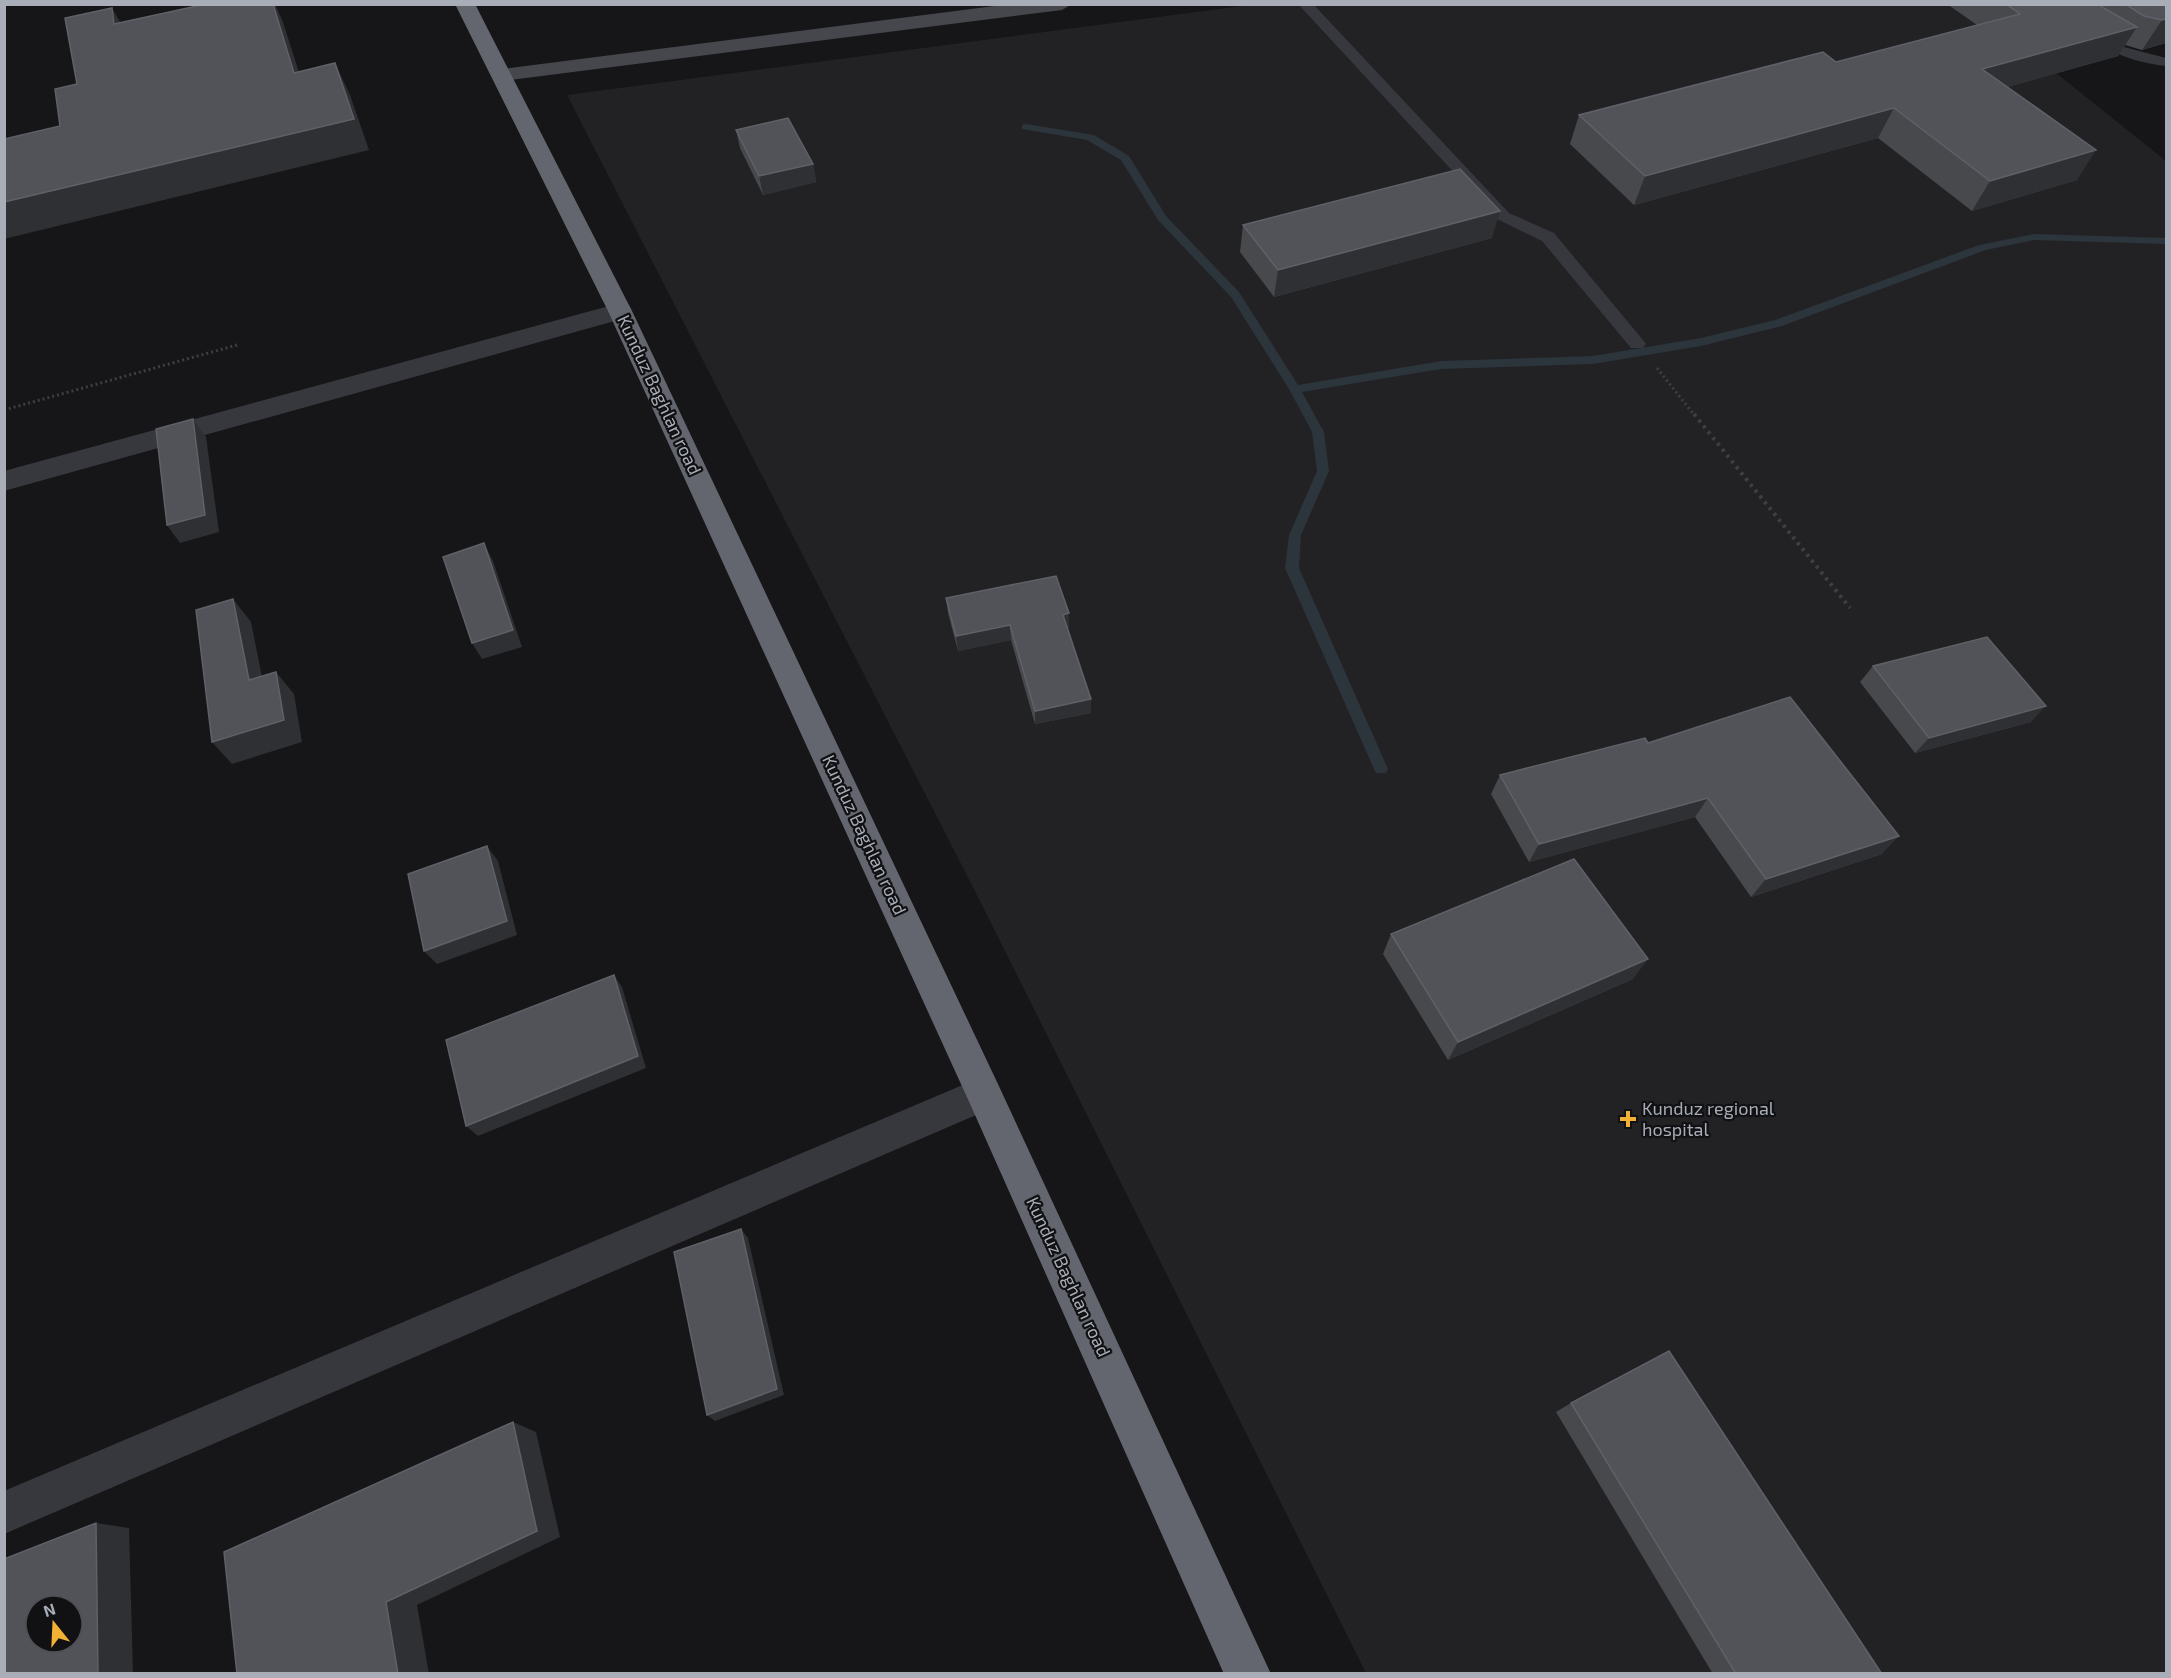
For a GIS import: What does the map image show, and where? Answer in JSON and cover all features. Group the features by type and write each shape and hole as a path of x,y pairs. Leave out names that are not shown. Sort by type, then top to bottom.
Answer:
{"highway":[{"name":"Kunduz Baghlan road","path":"465,4 620,310 984,1094 1248,1674"}],"street":[{"path":"501,75 1062,4"},
{"path":"4,481 620,310"},
{"path":"4,1513 984,1094"}],"lane":[{"path":"1305,4 1503,216 1548,237 1638,344"},
{"path":"2055,4 2106,45 2142,60 2166,62"}],"path":[{"path":"4,410 237,345"},
{"path":"1655,365 1850,608"}],"shaded area":[{"path":"1257,4 1970,4 2166,161 2166,1673 1366,1673 978,897 567,95"}],"building":[{"path":"206,4 273,4 294,73 335,63 354,119 4,202 4,139 60,126 55,89 77,84 65,18 112,8 114,24"},
{"path":"2006,4 2097,4 2137,27 1982,69 2096,150 1990,181 1894,108 1645,176 1579,115 1823,52 1836,62 2020,14"},
{"path":"2125,4 2166,4 2166,19 2144,16"},
{"path":"788,118 813,164 759,176 736,130"},
{"path":"1460,169 1500,211 1278,270 1243,225"},
{"path":"193,419 205,515 167,525 156,429"},
{"path":"484,543 513,630 472,643 443,557"},
{"path":"1056,576 1069,613 1063,615 1091,699 1035,711 1010,625 956,636 946,598"},
{"path":"233,599 249,680 276,672 284,720 212,742 196,610"},
{"path":"1987,637 2046,706 1929,738 1873,666"},
{"path":"1790,697 1899,836 1766,879 1708,798 1539,844 1500,775 1645,738 1648,743"},
{"path":"487,846 507,921 424,951 408,874"},
{"path":"1574,859 1648,959 1458,1042 1391,934"},
{"path":"614,975 638,1056 466,1126 446,1040"},
{"path":"741,1229 777,1389 707,1415 674,1252"},
{"path":"1669,1351 1882,1674 1736,1674 1571,1403"},
{"path":"513,1422 537,1531 386,1602 398,1674 237,1674 224,1552"},
{"path":"96,1523 98,1674 4,1674 4,1559"}],"waterway":[{"path":"1026,127 1090,137 1125,158 1162,218 1235,295 1295,389"},
{"path":"1295,389 1441,365 1593,360 1701,342 1778,323 1983,247 2034,237 2166,241"},
{"path":"1295,389 1318,432 1323,471 1295,535 1292,568 1381,769"}],"place":[{"name":"Kunduz regional hospital","path":"1628,1119"}]}
